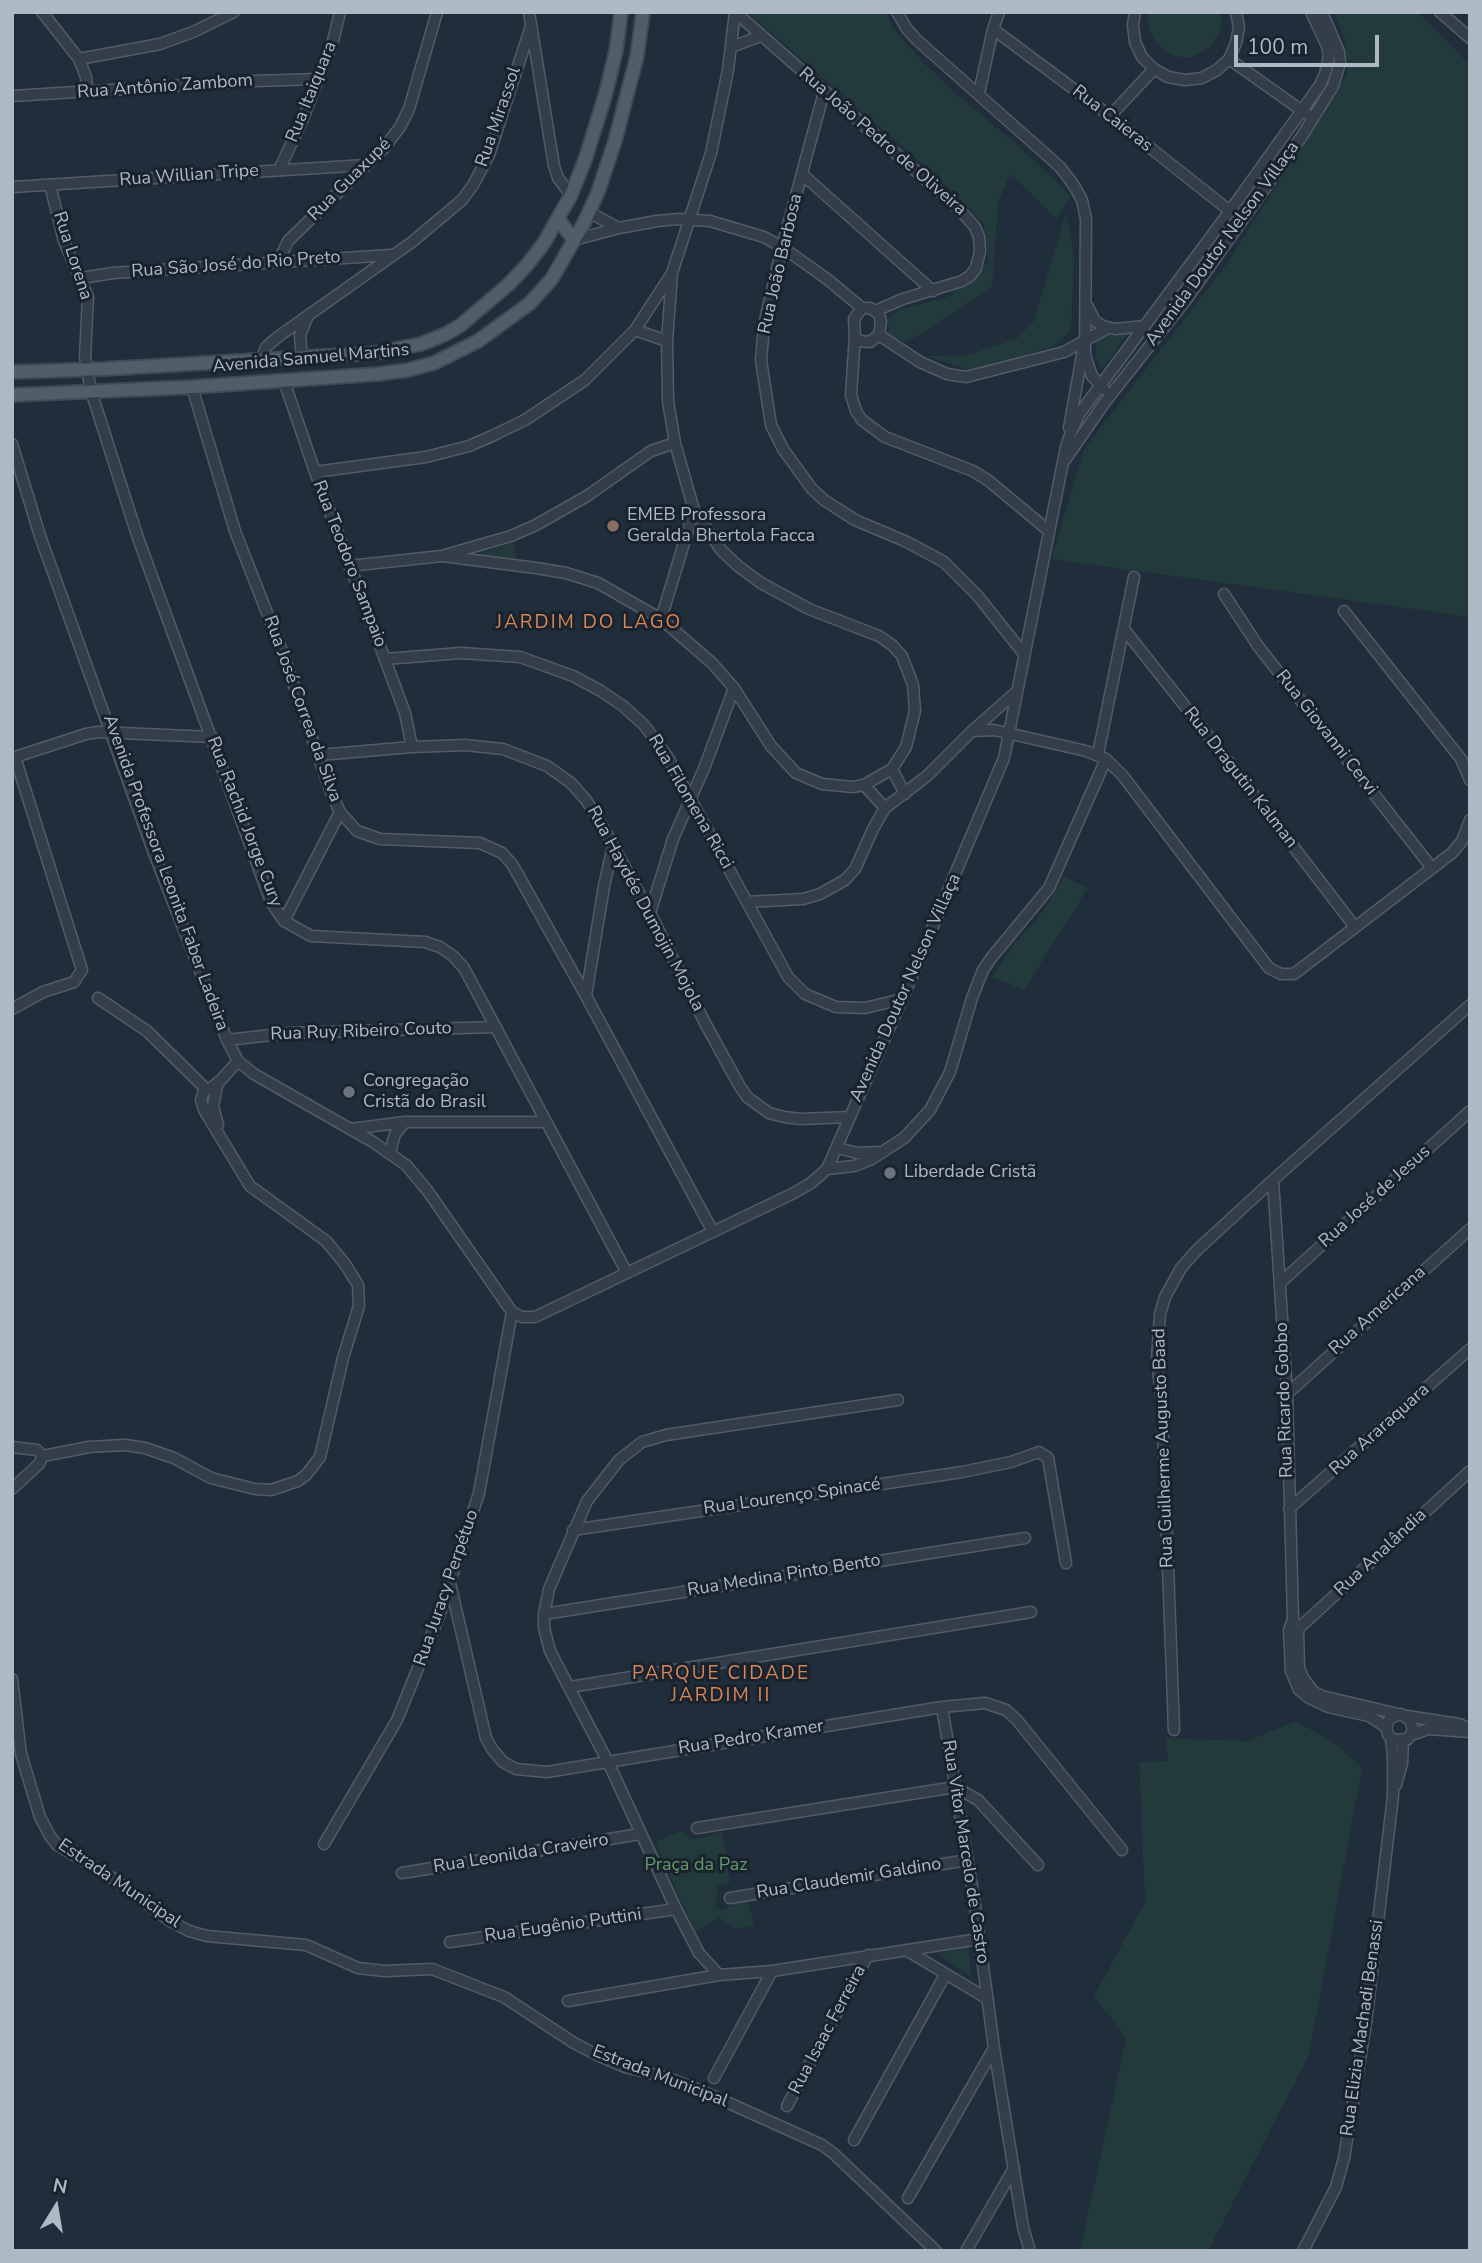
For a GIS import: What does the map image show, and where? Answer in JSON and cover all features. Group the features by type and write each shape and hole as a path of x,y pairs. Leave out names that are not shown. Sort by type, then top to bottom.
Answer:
{"main road":[{"name":"Avenida Samuel Martins","path":"12,372 302,359 405,348 446,334 509,284 544,243 558,219 585,160 605,96 616,51 621,12"},
{"name":"Avenida Samuel Martins","path":"12,395 192,387 408,370 455,354 478,341 529,304 551,279 589,212 605,173 624,111 637,56 643,12"},
{"path":"571,195 589,212"},
{"path":"558,219 574,240"},
{"path":"302,359 304,379"},
{"path":"261,360 268,382"}],"street":[{"path":"42,12 79,59 86,77 87,91"},
{"path":"79,59 160,44 234,12"},
{"name":"Rua Itaiquara","path":"279,170 333,41 340,12"},
{"name":"Rua Guaxupé","path":"278,262 288,241 384,148 400,127 409,109 438,12"},
{"path":"529,12 554,166 558,178 571,195"},
{"path":"442,556 566,573 598,583 661,619 712,663 734,688 771,746 796,773 808,780 836,787 864,785 892,769 906,747 915,711 913,685 902,656 879,636 809,608 761,583 721,550 694,510 675,443 668,401 667,341 672,273 711,153 721,110 735,12"},
{"name":"Rua João Pedro de Oliveira","path":"735,12 960,209 975,227 980,251 976,268 962,281 902,299 875,311"},
{"path":"897,12 912,34 1060,167 1073,184 1082,200 1087,219 1087,363 1092,376 1112,393"},
{"path":"979,93 999,12"},
{"path":"1135,12 1132,25 1135,42 1142,57 1154,69 1168,77 1185,80 1202,78 1217,70 1228,58 1236,43 1239,27 1236,12"},
{"name":"Avenida Doutor Nelson Villaça","path":"512,1312 522,1317 535,1317 794,1193 827,1169 997,779 1010,733 1015,693 1066,447 1080,412 1303,111 1325,74 1329,56 1327,46 1311,12"},
{"name":"Avenida Doutor Nelson Villaça","path":"1063,464 1112,393 1186,300 1333,86 1340,64 1339,52 1322,12"},
{"path":"1440,12 1470,38"},
{"path":"1453,12 1459,28"},
{"name":"Rua Mirassol","path":"261,360 271,342 308,318 448,213 473,185 489,155 531,26"},
{"name":"Rua Caieras","path":"993,29 1110,116 1230,211"},
{"path":"731,47 761,36"},
{"path":"1228,58 1313,118"},
{"path":"1110,116 1154,69"},
{"path":"516,71 527,70 540,75"},
{"name":"Rua Antônio Zambom","path":"12,96 254,80 318,79"},
{"name":"Rua João Barbosa","path":"824,92 764,325 761,360 769,417 783,449 812,489 839,512 927,552 951,568 977,595 1024,654"},
{"name":"Rua Willian Tripe","path":"12,187 366,165"},
{"path":"802,174 933,291"},
{"name":"Rua Lorena","path":"50,185 64,241 81,278 89,304 85,345 86,370"},
{"path":"589,212 619,228"},
{"path":"574,240 619,228 670,219 689,219 731,226 764,237 818,272 862,308 879,314 879,335 870,342 859,341 855,336"},
{"name":"Rua São José do Rio Preto","path":"81,278 113,273 392,255"},
{"path":"315,472 426,457 458,449 525,420 585,380 635,330 672,273"},
{"path":"1087,303 1095,321 1108,328"},
{"path":"862,308 854,318 851,386 853,403 862,421 885,437 973,471 989,481 1048,531"},
{"path":"302,359 300,335 308,318"},
{"path":"879,335 920,362 957,376 976,376 1064,352 1108,328 1145,326"},
{"path":"635,330 667,341"},
{"path":"1066,447 1085,339"},
{"path":"1064,352 1080,359"},
{"name":"Rua Rachid Jorge Cury","path":"86,370 138,538 267,890 284,921 300,932 320,938 407,940 440,947 453,956 464,968 628,1273"},
{"path":"1077,379 1080,412 1101,408"},
{"name":"Rua Teodoro Sampaio","path":"284,381 349,566 405,713 412,747"},
{"name":"Rua José Correa da Silva","path":"192,387 224,500 340,812 357,831 380,839 480,843 502,853 521,878 713,1232"},
{"path":"349,566 442,556 511,536 587,496 651,451 675,443"},
{"name":"Avenida Professora Leonita Faber Ladeira","path":"12,444 40,536 155,856 227,1040 238,1061 269,1084 351,1129 406,1165 428,1190 512,1312"},
{"path":"661,619 694,510"},
{"path":"827,1169 854,1166 885,1151 920,1123 941,1092 950,1072 983,970 1049,888 1102,757 1134,577"},
{"name":"Rua Giovanni Cervi","path":"1224,594 1258,646 1432,868"},
{"path":"1344,611 1461,759 1470,780"},
{"name":"Rua Dragutin Kalman","path":"1124,629 1355,927"},
{"name":"Rua Filomena Ricci","path":"385,659 490,654 520,657 573,676 623,706 644,725 667,756 788,977 805,994 820,1002 849,1009 880,1006 902,999"},
{"path":"650,913 673,839 734,688"},
{"path":"747,902 803,899 833,888 845,880 855,869 885,808 927,776 1015,693"},
{"path":"972,731 988,729 1010,733 1102,757 1123,776 1269,968 1276,972 1294,974 1452,853 1462,841 1470,820"},
{"path":"12,1009 43,992 70,985 78,978 82,966 14,758 86,734 112,732 212,737"},
{"name":"Rua Haydée Dumojin Mojola","path":"319,755 412,747 483,746 526,756 547,766 571,783 586,800 650,913 705,1023 747,1097 769,1113 783,1117 850,1117"},
{"path":"892,769 905,794"},
{"path":"864,785 885,808"},
{"path":"284,921 340,812"},
{"path":"586,996 613,846"},
{"path":"98,998 147,1031 206,1089"},
{"name":"Rua Guilherme Augusto Baad","path":"1174,1730 1163,1416 1157,1360 1160,1314 1171,1282 1181,1268 1273,1180 1470,1005"},
{"name":"Rua Ruy Ribeiro Couto","path":"227,1040 289,1033 496,1027"},
{"path":"43,1456 89,1447 125,1445 145,1448 174,1458 211,1478 255,1489 271,1490 298,1481 320,1457 325,1445 343,1358 359,1306 358,1285 326,1241 250,1186 202,1104 206,1089 219,1082 238,1061"},
{"path":"219,1082 213,1110 224,1143"},
{"name":"Rua José de Jesus","path":"1280,1283 1470,1111"},
{"path":"351,1129 405,1122 546,1122"},
{"path":"390,1153 395,1134 405,1122"},
{"path":"838,1148 858,1153 885,1151"},
{"name":"Rua Ricardo Gobbo","path":"1273,1180 1287,1394 1294,1682 1299,1690 1311,1695"},
{"name":"Rua Americana","path":"1287,1394 1470,1229"},
{"name":"Rua Juracy Perpétuo","path":"324,1844 397,1720 450,1583 479,1493 512,1312"},
{"name":"Rua Araraquara","path":"1289,1509 1470,1349"},
{"path":"719,1975 699,1953 676,1909 608,1762 550,1651 544,1628 549,1589 587,1501 619,1460 642,1442 666,1434 898,1401"},
{"path":"12,1447 37,1450 43,1456"},
{"name":"Rua Lourenço Spinacé","path":"573,1530 962,1472 1011,1462 1036,1452 1043,1453 1048,1458 1066,1563"},
{"path":"12,1489 39,1464 43,1456"},
{"name":"Rua Analândia","path":"1293,1626 1470,1471"},
{"name":"Rua Medina Pinto Bento","path":"544,1614 1025,1538"},
{"name":"Rua Pedro Kramer","path":"450,1583 486,1738 492,1749 510,1765 531,1772 608,1762 975,1702 995,1705 1017,1720 1122,1850"},
{"path":"570,1687 1031,1612"},
{"name":"Estrada Municipal","path":"12,1679 21,1754 40,1817 50,1836 57,1845 111,1877 170,1921 189,1931 207,1936 306,1945 358,1968 396,1971 432,1969 504,1997 597,2055 625,2067 668,2078 702,2091 822,2145 936,2251"},
{"path":"1311,1695 1402,1715 1460,1724 1470,1730"},
{"path":"1311,1695 1328,1707 1369,1716 1386,1727 1391,1738 1407,1738 1429,1729 1470,1730"},
{"name":"Rua Vitor Marcelo de Castro","path":"942,1707 968,1860 994,2048 1023,2227 1030,2251"},
{"path":"1386,1727 1390,1718 1402,1715"},
{"path":"1402,1715 1413,1724 1407,1738"},
{"name":"Rua Elizia Machadi Benassi","path":"1303,2251 1336,2187 1345,2158 1366,2023 1393,1796 1391,1738"},
{"name":"Rua Elizia Machadi Benassi","path":"1393,1796 1407,1738"},
{"path":"697,1828 955,1787 978,1800 1038,1865"},
{"name":"Rua Leonilda Craveiro","path":"402,1873 640,1834"},
{"name":"Rua Claudemir Galdino","path":"730,1898 968,1860"},
{"name":"Rua Eugênio Puttini","path":"450,1942 676,1909"},
{"path":"568,2001 719,1975 772,1970 979,1939"},
{"name":"Rua Vitor Marcelo de Castro","path":"906,1950 986,1998"},
{"name":"Rua Isaac Ferreira","path":"787,2106 868,1955"},
{"path":"714,2078 772,1970"},
{"path":"854,2140 945,1975"},
{"path":"908,2198 994,2048"},
{"path":"966,2251 1014,2168"}],"green space":[{"path":"747,12 887,12 892,27 923,62 1071,196 1057,219 1010,174 998,203 992,286 905,343 889,334 888,317 902,309 948,297 988,263 984,224 934,174"},
{"path":"1149,12 1220,12 1222,21 1213,44 1191,57 1179,57 1157,44 1148,23"},
{"path":"1334,12 1418,12 1470,65 1470,617 1051,559 1084,449 1226,265 1347,75 1345,40"},
{"path":"1066,213 1074,256 1071,330 1056,345 974,372 927,356 968,355 1016,339 1034,321"},
{"path":"1107,332 1127,334 1102,370 1096,359 1096,345 1099,338"},
{"path":"513,542 517,561 477,555"},
{"path":"1063,876 1088,888 1024,990 992,977 1014,944 1035,922"},
{"path":"1296,1721 1337,1745 1362,1768 1309,2055 1208,2251 1080,2251 1126,2038 1094,1996 1145,1902 1139,1762 1168,1761 1166,1738 1247,1741"},
{"name":"Praça da Paz","path":"681,1831 691,1839 722,1831 730,1883 717,1885 716,1907 721,1911 741,1900 748,1902 754,1925 735,1929 722,1922 719,1917 695,1932 655,1842"},
{"path":"969,1945 971,1977 937,1954"}],"place":[{"name":"EMEB Professora Geralda Bhertola Facca","path":"613,526"},
{"name":"Congregação Cristã do Brasil","path":"349,1092"},
{"name":"Liberdade Cristã","path":"890,1173"}],"district":[{"name":"JARDIM DO LAGO","path":"589,623"},
{"name":"PARQUE CIDADE JARDIM II","path":"721,1685"}]}
